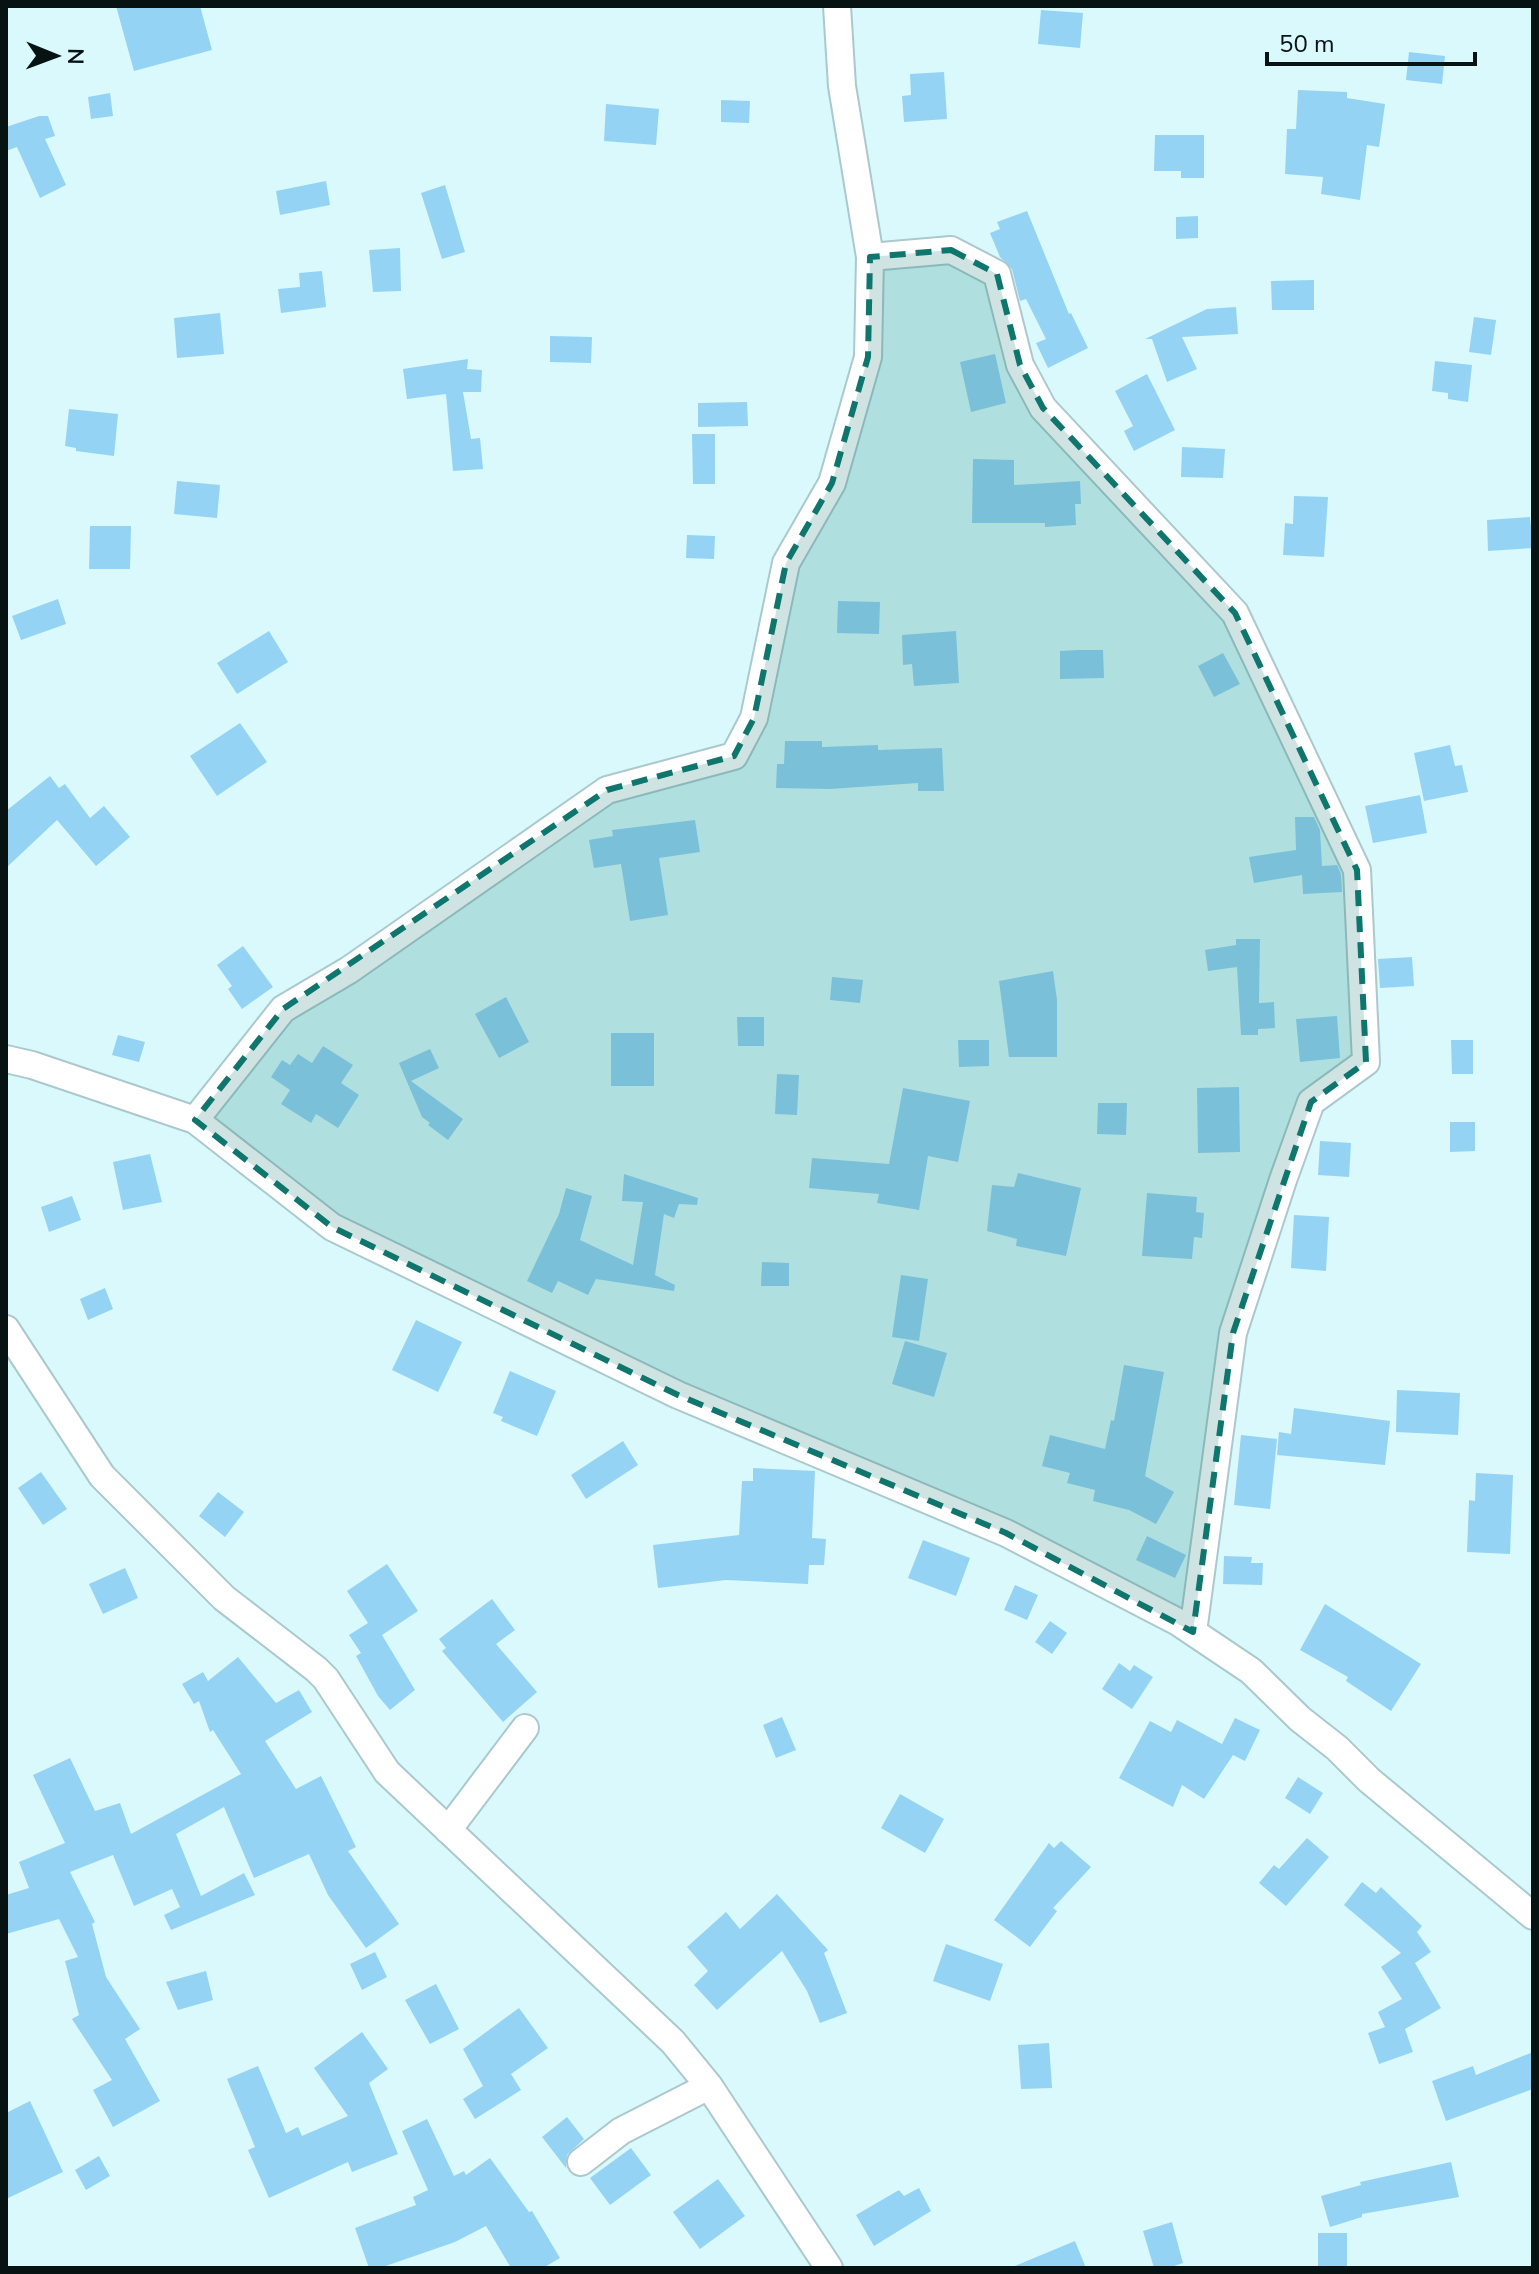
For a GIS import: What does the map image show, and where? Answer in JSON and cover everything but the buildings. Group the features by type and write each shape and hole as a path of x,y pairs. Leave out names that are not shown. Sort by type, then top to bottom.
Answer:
{"street":[{"path":"195,1120 283,1009 349,970 607,790 734,756 754,718 786,563 832,483 868,357 870,257 842,86 837,6"},
{"path":"870,257 951,250 997,274 1020,365 1043,408 1235,613 1357,870 1366,1062 1311,1102 1233,1333 1193,1632"},
{"path":"6,1059 195,1120 332,1227 678,1395 1006,1533 1193,1632 1251,1671 1369,1780 1533,1916"},
{"path":"6,1329 102,1476 224,1598 316,1669 326,1679 387,1772 662,2031 709,2086 829,2268"},
{"path":"448,1830 525,1728"},
{"path":"581,2162 621,2131 709,2086"}],"highlighted area":[{"path":"951,250 997,274 1020,365 1043,408 1235,613 1357,870 1366,1062 1311,1102 1233,1333 1193,1632 1006,1533 678,1395 332,1227 195,1120 283,1009 607,790 734,756 754,718 786,563 832,483 868,357 870,257"}]}
